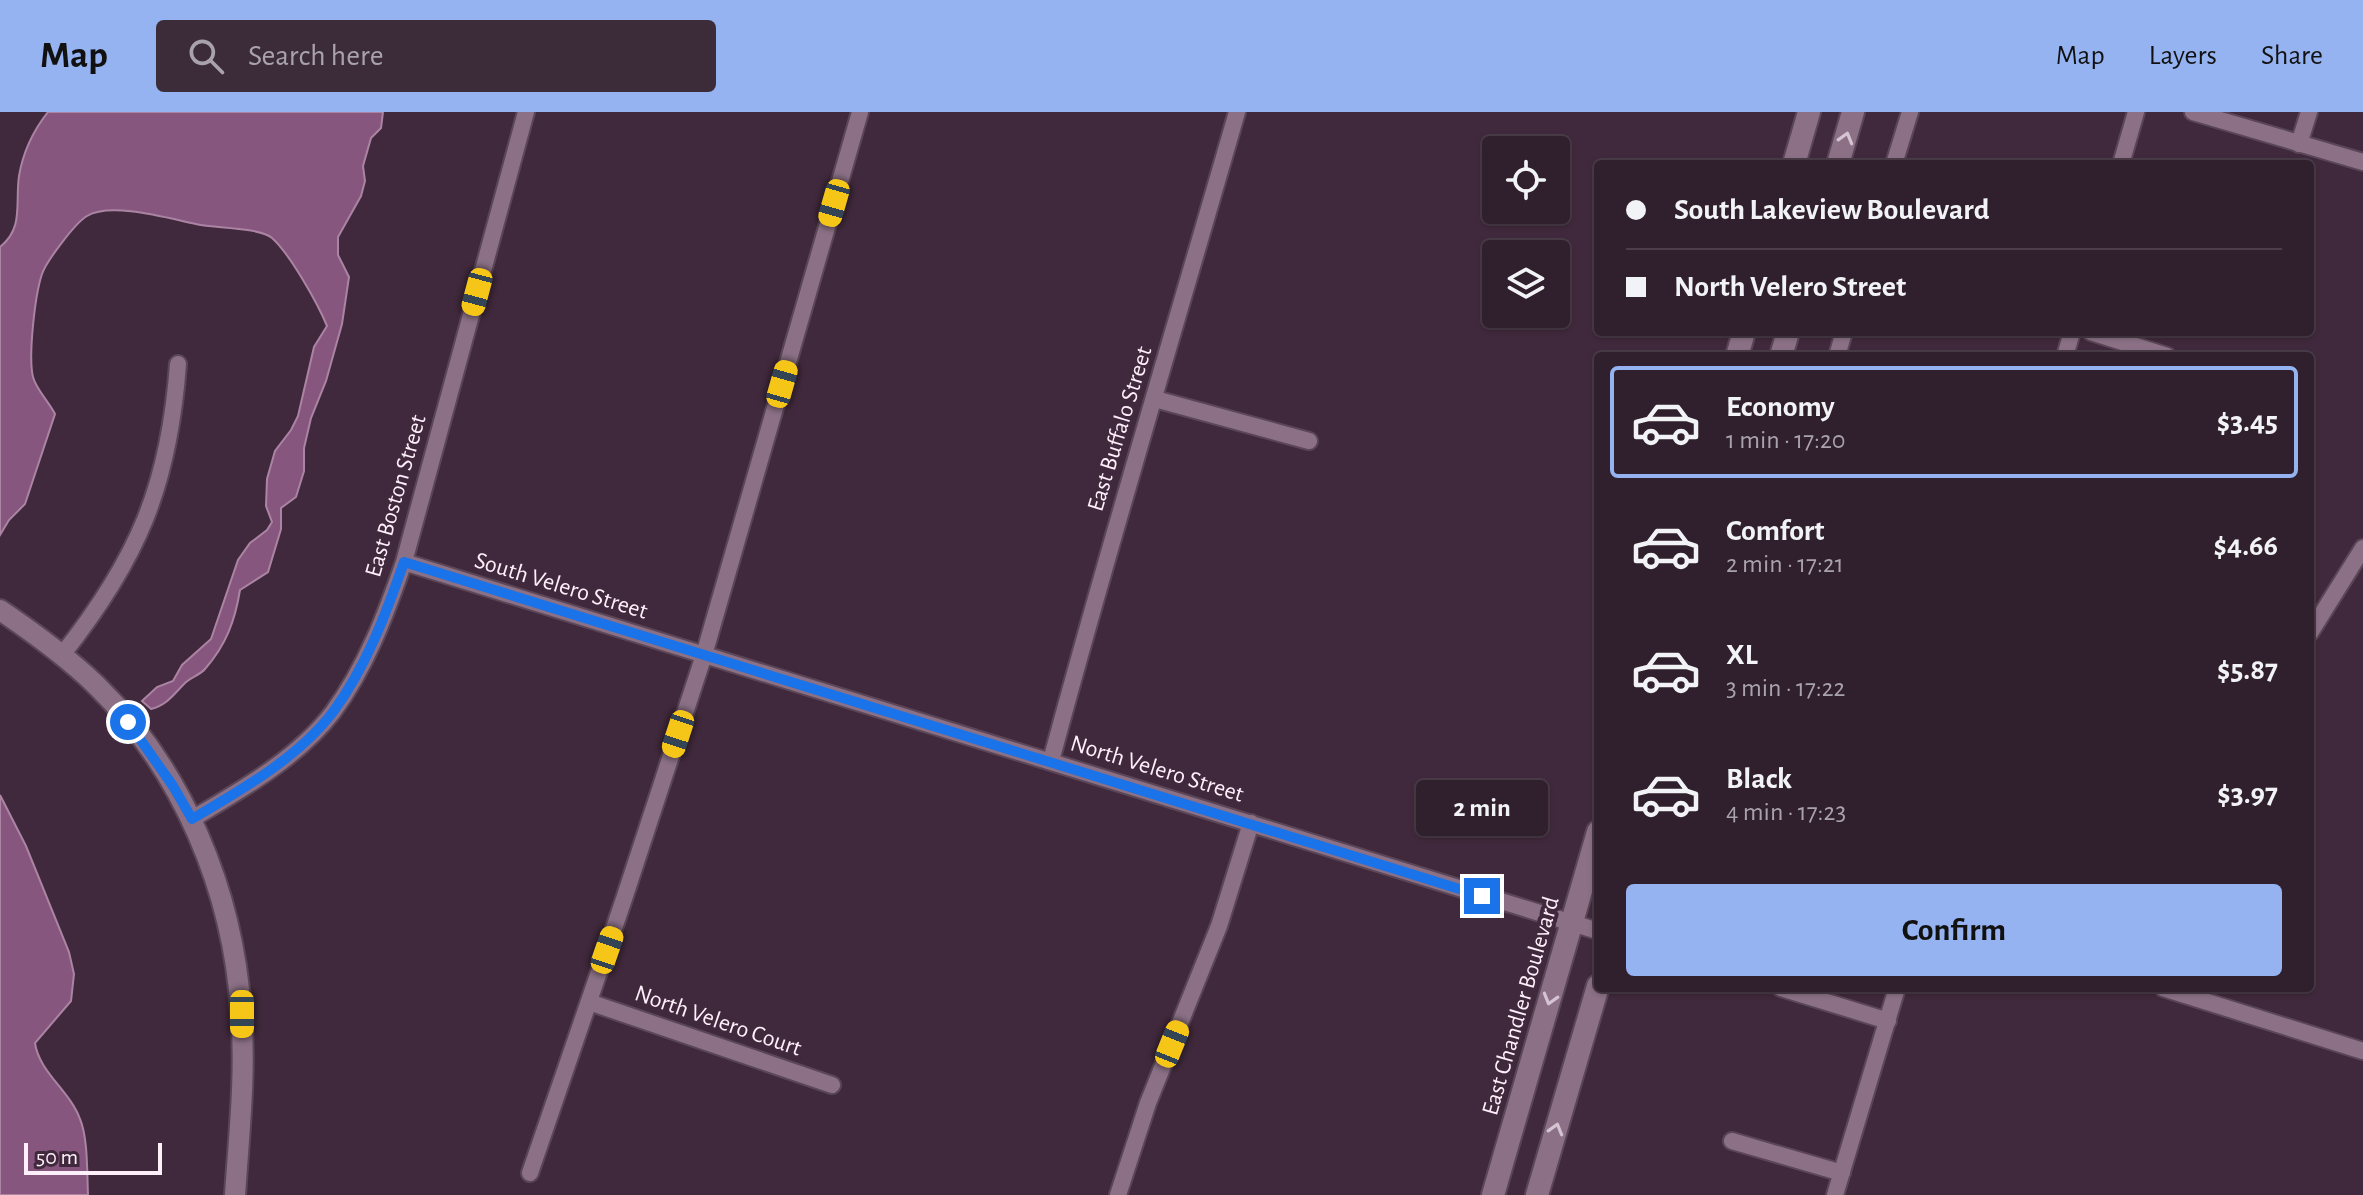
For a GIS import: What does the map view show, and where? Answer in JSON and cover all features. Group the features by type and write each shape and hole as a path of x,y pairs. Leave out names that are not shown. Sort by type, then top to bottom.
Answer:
{"main road":[{"path":"1795,160 1809,112"},
{"path":"1839,160 1853,112"},
{"name":"East Chandler Boulevard","path":"1493,1195 1594,846"},
{"path":"1537,1195 1596,992"}],"street":[{"name":"East Boston Street","path":"192,819 246,787 300,745 332,713 361,667 385,616 404,562 526,112"},
{"path":"530,1173 704,655 860,112"},
{"name":"East Buffalo Street","path":"1051,761 1101,573 1155,399 1237,112"},
{"path":"1895,160 1910,112"},
{"path":"2122,160 2136,112"},
{"path":"2193,112 2363,162"},
{"path":"2299,144 2309,112"},
{"path":"2104,336 2154,352"},
{"path":"62,655 92,617 123,569 147,518 174,416 178,364"},
{"path":"1155,399 1309,441"},
{"path":"2314,627 2363,548"},
{"name":"South Velero Street","path":"404,562 704,655"},
{"path":"0,610 62,655 98,687 128,722 167,776 192,819 209,860 237,974 242,1014 235,1195"},
{"name":"North Velero Street","path":"704,655 1594,930"},
{"path":"1118,1195 1148,1103 1219,926 1251,823"},
{"path":"1794,992 1888,1021"},
{"path":"1835,1195 1896,992"},
{"path":"2176,992 2360,1050 2363,1033"},
{"name":"North Velero Court","path":"589,1002 832,1085"},
{"path":"1732,1141 1842,1173"}],"shaded area":[{"path":"48,112 383,112 381,128 371,138 363,166 365,181 361,196 338,237 338,255 349,277 342,324 326,381 311,418 304,448 304,471 296,497 281,508 281,529 268,572 240,590 228,632 205,669 187,681 166,702 151,709 142,701 157,687 173,681 182,665 211,639 238,560 272,522 266,506 267,479 275,451 298,416 314,347 327,326 295,267 279,245 266,235 127,211 112,210 87,216 75,226 42,274 33,326 32,367 37,386 55,414 25,504 9,520 0,535 0,247 8,240 16,224 19,176 26,150"},
{"path":"0,795 26,846 69,952 74,974 71,1001 35,1043 42,1063 69,1099 83,1127 88,1195 0,1195"}],"route":[{"path":"128,722 154,757 192,819 246,787 300,745 332,713 361,667 385,616 404,562 1482,896"}]}
